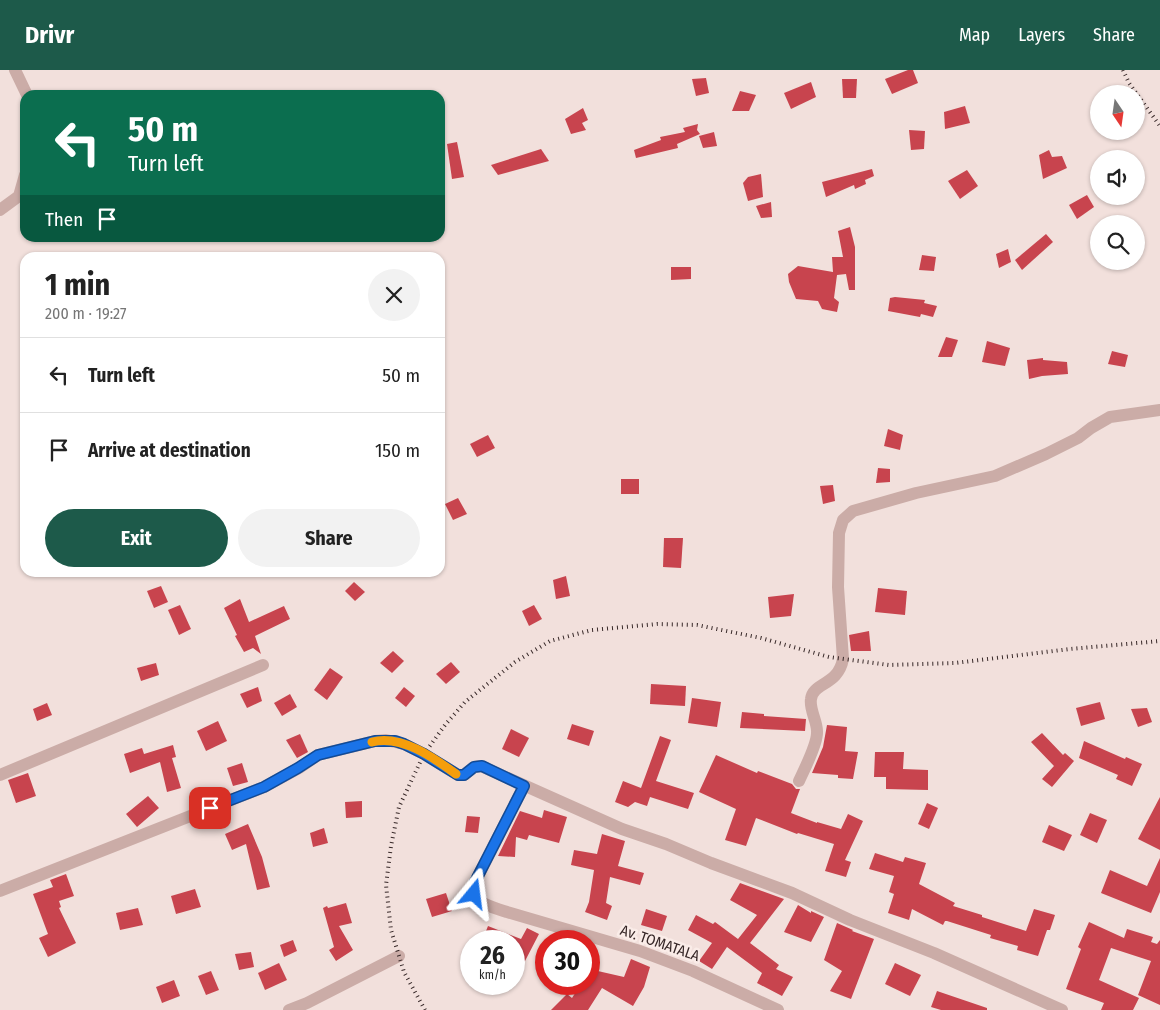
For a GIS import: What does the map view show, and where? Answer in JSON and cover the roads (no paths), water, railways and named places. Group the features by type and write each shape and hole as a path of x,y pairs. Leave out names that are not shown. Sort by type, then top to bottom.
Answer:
{"street":[{"path":"15,70 25,90"},
{"path":"0,210 19,196 20,192"},
{"path":"799,781 817,734 810,699 815,689 832,680 841,669 843,658 838,533 843,520 853,511 885,501 995,476 1078,438 1110,417 1160,410"},
{"path":"0,775 263,665"},
{"path":"0,891 264,787 318,755 375,741 395,741 424,754 458,775 464,775 474,767 482,766 622,829 792,893 850,920 934,953 1062,1010"},
{"name":"Av. TOMATALA","path":"524,786 474,884 474,894 477,900 507,912 640,951 693,971 778,1010"},
{"path":"289,1010 307,1003 399,956"}],"railway":[{"path":"1123,70 1129,83 1160,126"},
{"path":"425,1010 404,972 391,930 386,885 399,807 424,754 465,702 515,662 550,641 592,630 657,624 697,625 761,638 829,657 889,665 955,663 1070,649 1160,641"}]}
